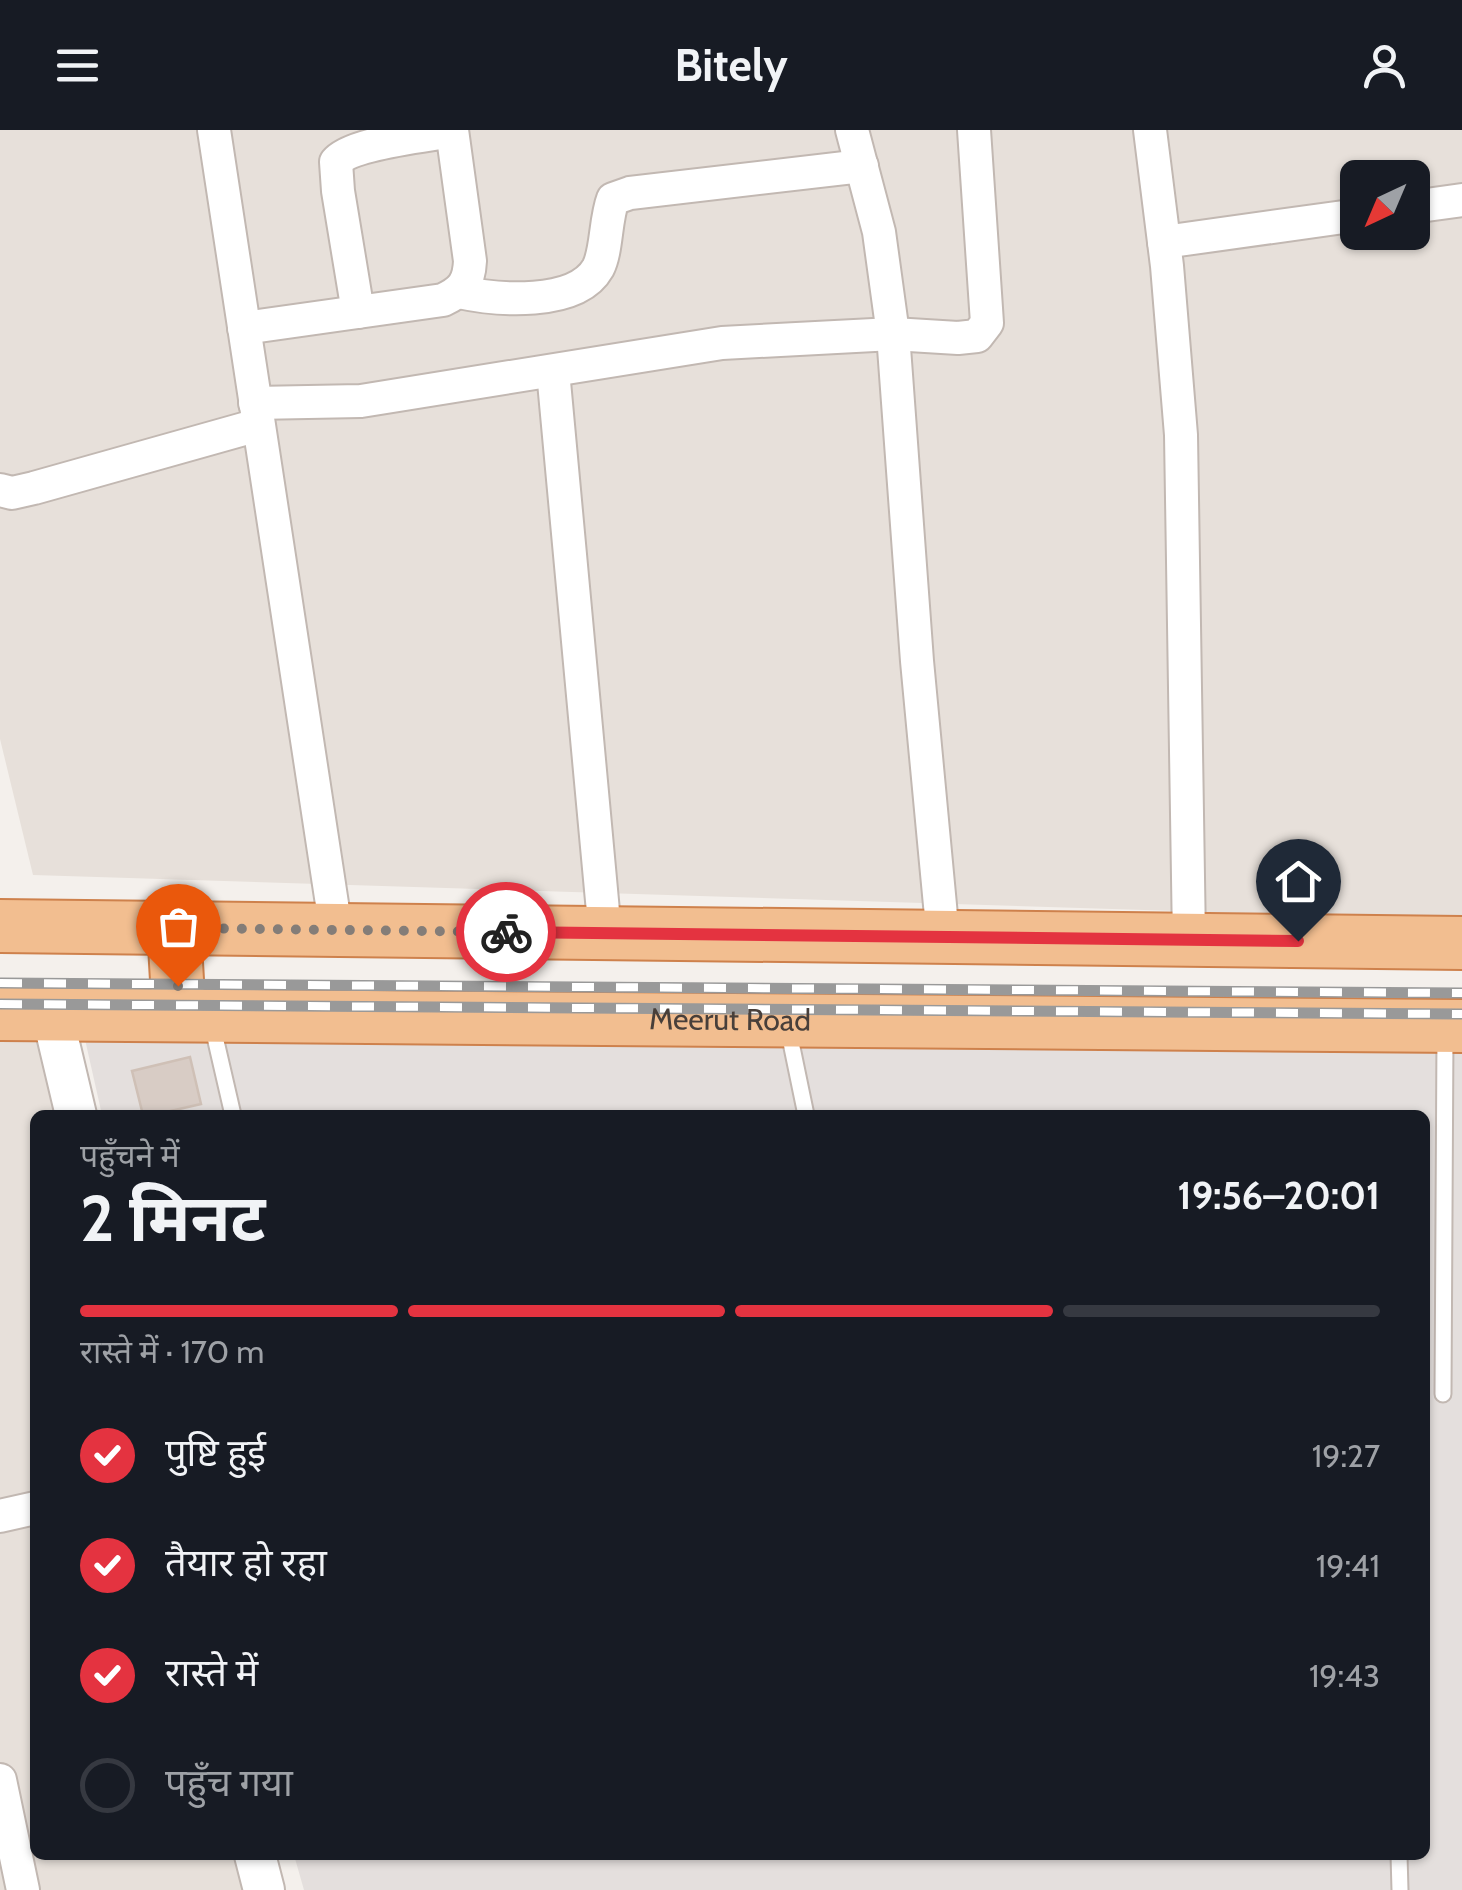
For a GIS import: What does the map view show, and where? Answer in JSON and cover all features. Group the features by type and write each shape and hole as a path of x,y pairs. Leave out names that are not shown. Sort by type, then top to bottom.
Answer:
{"highway":[{"path":"0,926 1462,944"},
{"path":"174,928 194,1015"},
{"name":"Meerut Road","path":"0,1014 1453,1026"}],"street":[{"path":"214,130 336,930"},
{"path":"852,130 879,232 893,334 944,937"},
{"path":"0,490 12,493 34,488 257,414 722,343 893,334 976,336 988,322 974,130"},
{"path":"1150,130 1181,435 1188,940"},
{"path":"244,328 358,312 443,300 459,292 469,279 470,262 452,131 358,148 342,154 336,162 358,312"},
{"path":"459,292 488,298 544,296 574,289 590,278 600,264 607,214 614,200 630,193 862,166"},
{"path":"1430,204 1462,200"},
{"path":"1164,242 1340,218"},
{"path":"553,371 605,933"},
{"path":"52,1014 75,1110"},
{"path":"0,1516 30,1509"},
{"path":"0,1780 23,1890"},
{"path":"256,1860 264,1890"}],"lane":[{"path":"194,1015 231,1110"},
{"path":"787,1019 805,1110"},
{"path":"1443,1394 1453,1026"},
{"path":"1399,1860 1400,1890"}],"shaded area":[{"path":"0,130 1462,130 1462,920 33,875 0,739"},
{"path":"0,1024 36,1025 57,1110 30,1110 30,1860 247,1860 256,1890 0,1890"},
{"path":"82,1026 1462,1044 1462,1890 304,1890 295,1860 1430,1860 1430,1110 101,1110"}],"building":[{"path":"190,1057 201,1104 175,1110 142,1110 132,1071"}],"railway":[{"path":"0,983 1462,993"},
{"path":"0,1004 1462,1014"}],"way so far":[{"path":"178,986 174,928 506,932"}],"route":[{"path":"506,932 1298,941"}]}
